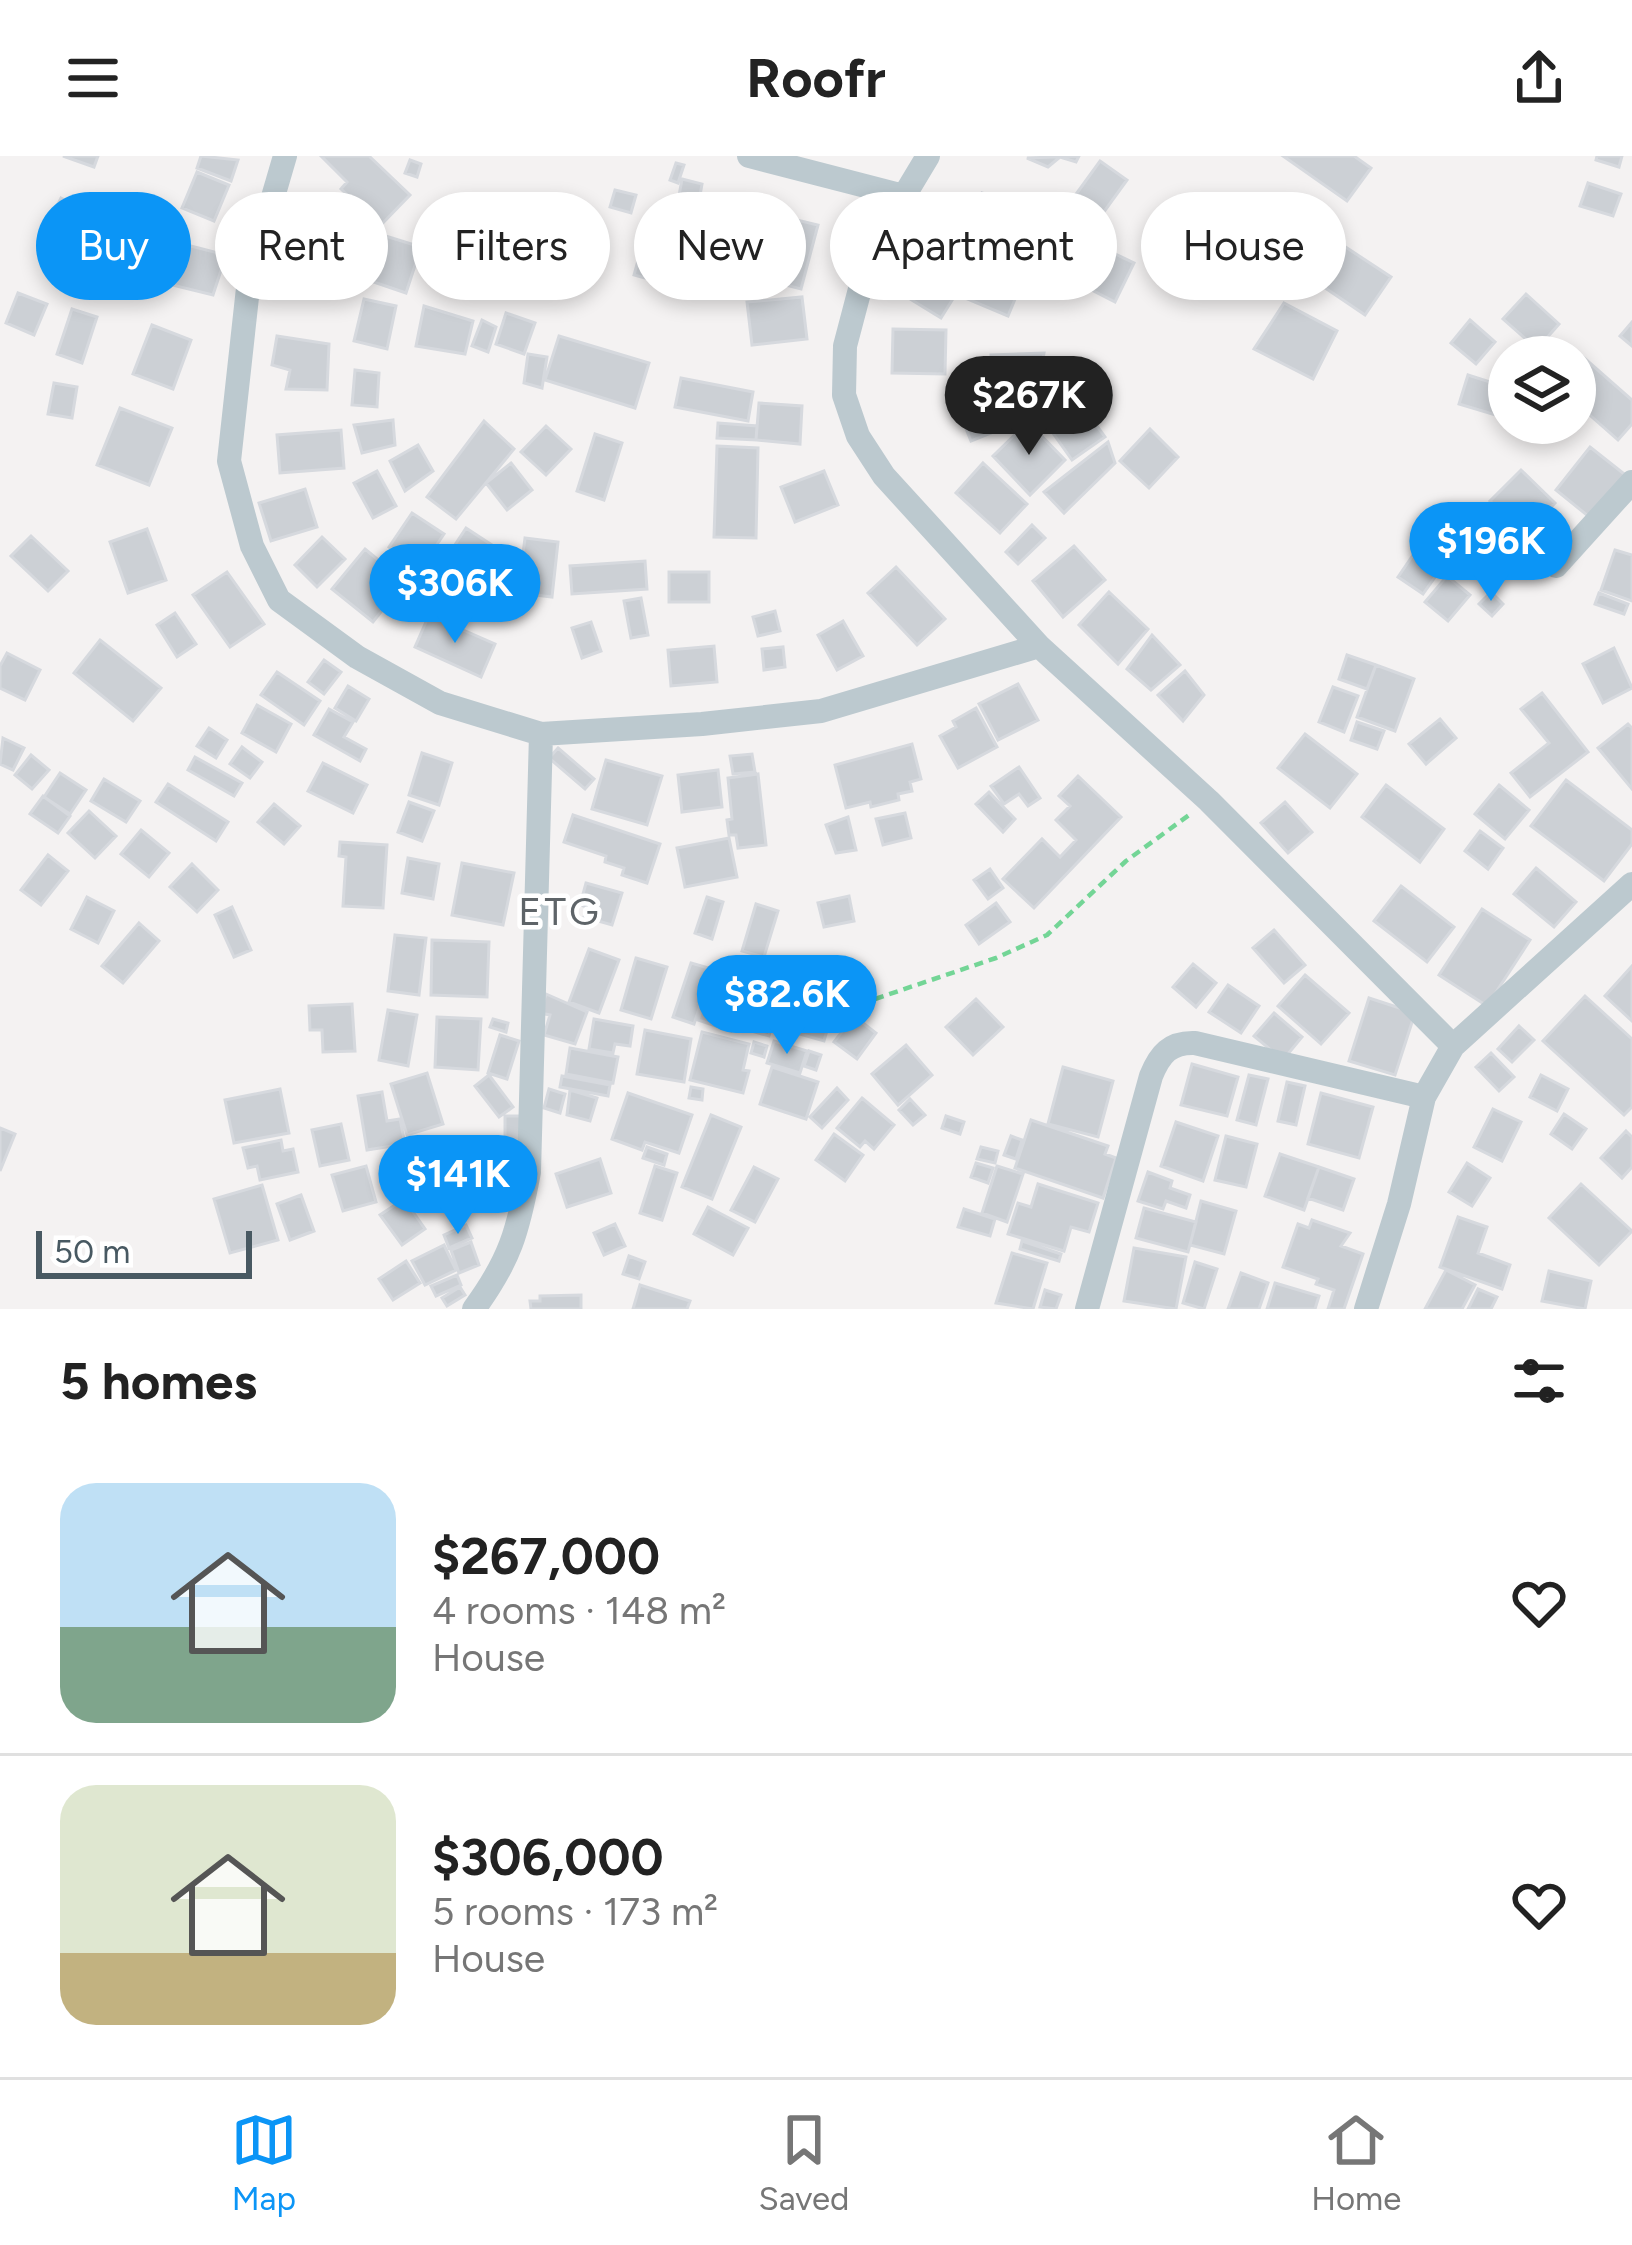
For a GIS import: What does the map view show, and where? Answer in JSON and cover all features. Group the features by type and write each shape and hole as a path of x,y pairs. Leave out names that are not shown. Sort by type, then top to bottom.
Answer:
{"street":[{"path":"285,156 249,279 229,461 252,546 279,600 357,657 440,703 542,734 702,724 821,710 1039,646"},
{"path":"749,156 888,192"},
{"path":"906,192 928,156"},
{"path":"857,300 845,346 844,395 858,436 884,476 1039,646 1209,801 1454,1046"},
{"path":"1556,566 1632,482"},
{"path":"475,1309 502,1271 518,1229 529,1172 542,734"},
{"path":"1366,1309 1399,1204 1424,1097 1454,1046 1632,884"},
{"path":"1087,1309 1151,1076 1167,1049 1180,1042 1195,1043 1424,1097"}],"path":[{"path":"875,1000 1047,935 1126,861 1209,801"}],"building":[{"path":"63,156 98,156 94,167"},
{"path":"201,156 238,160 231,181 197,168"},
{"path":"321,156 369,156 410,195 388,218 388,192 344,192 341,189 347,182"},
{"path":"1079,156 1076,162 1060,157 1048,167 1027,158"},
{"path":"1283,156 1354,156 1371,168 1347,201 1346,192 1334,192"},
{"path":"1597,156 1622,156 1619,167 1596,160"},
{"path":"410,160 421,164 417,177 405,173"},
{"path":"1100,161 1127,180 1117,194 1078,192"},
{"path":"676,163 684,165 678,183 670,180"},
{"path":"197,172 229,185 226,192 215,192 214,221 191,212 189,192"},
{"path":"682,179 702,184 701,192 680,192"},
{"path":"1588,183 1621,194 1613,216 1580,206"},
{"path":"615,190 634,195 631,213 610,207"},
{"path":"806,222 818,225 806,270"},
{"path":"388,237 412,244 412,275 406,293 388,287"},
{"path":"191,246 215,252 213,295 191,290"},
{"path":"1346,247 1391,277 1365,315 1343,300"},
{"path":"1117,255 1134,263 1117,298"},
{"path":"18,293 47,304 34,335 6,323"},
{"path":"1526,294 1559,324 1548,336 1522,336 1503,319"},
{"path":"364,300 396,306 387,349 354,341"},
{"path":"802,300 807,339 752,345 747,302"},
{"path":"912,300 952,300 941,318"},
{"path":"970,300 1015,300 1008,316"},
{"path":"1284,303 1337,331 1313,379 1254,349"},
{"path":"424,306 473,321 465,354 416,346"},
{"path":"72,309 97,317 82,363 57,354"},
{"path":"506,313 535,323 524,354 496,344"},
{"path":"482,320 496,327 488,352 472,346"},
{"path":"1470,320 1488,336 1488,350 1476,364 1451,343"},
{"path":"1632,322 1632,346 1620,336"},
{"path":"152,325 191,340 173,389 133,374"},
{"path":"893,329 946,330 945,374 892,373"},
{"path":"277,336 329,344 327,390 286,389 290,370 272,365"},
{"path":"559,336 649,363 635,408 545,380"},
{"path":"1044,353 1041,371 992,373 991,355"},
{"path":"528,354 547,357 542,388 524,383"},
{"path":"1596,368 1632,400 1632,424 1618,440 1596,421"},
{"path":"1091,369 1111,391 1093,409 1072,387"},
{"path":"355,370 379,373 377,407 352,405"},
{"path":"1468,375 1488,381 1488,413 1459,404"},
{"path":"681,378 753,392 748,421 675,407"},
{"path":"1068,380 1073,400 1044,405 1039,386"},
{"path":"54,383 77,387 72,418 48,414"},
{"path":"1078,400 1105,437 1072,460 1045,422"},
{"path":"759,403 802,406 800,444 756,440"},
{"path":"1008,403 1016,423 971,441 963,421"},
{"path":"120,408 172,428 149,485 97,465"},
{"path":"393,420 395,445 362,453 354,425"},
{"path":"484,421 514,449 456,519 427,497"},
{"path":"1028,422 1065,460 1030,495 993,456"},
{"path":"718,423 757,426 756,440 717,438"},
{"path":"546,426 571,449 546,475 521,452"},
{"path":"1150,429 1178,457 1149,488 1120,461"},
{"path":"341,430 344,468 280,473 277,435"},
{"path":"595,434 622,443 604,500 577,491"},
{"path":"1108,442 1115,463 1064,513 1044,492"},
{"path":"418,445 433,471 405,491 390,461"},
{"path":"717,446 758,448 756,538 714,537"},
{"path":"1590,447 1628,477 1593,520 1556,490"},
{"path":"511,463 532,490 507,510 486,483"},
{"path":"983,463 1027,504 1000,533 956,493"},
{"path":"1521,470 1555,503 1525,535 1490,501"},
{"path":"377,471 396,506 373,518 354,483"},
{"path":"824,471 838,505 795,522 781,487"},
{"path":"305,489 317,527 271,541 259,503"},
{"path":"412,513 444,534 421,568 389,547"},
{"path":"1032,525 1045,538 1018,564 1006,552"},
{"path":"466,528 498,549 477,581 445,560"},
{"path":"147,529 166,580 128,593 110,542"},
{"path":"31,536 68,571 48,591 11,556"},
{"path":"322,537 345,559 317,587 295,565"},
{"path":"525,538 558,542 552,597 518,593"},
{"path":"1074,546 1105,580 1063,617 1033,581"},
{"path":"365,549 405,582 373,622 332,589"},
{"path":"1615,550 1632,555 1632,601 1601,590"},
{"path":"1415,552 1440,570 1423,594 1398,577"},
{"path":"645,561 647,589 572,594 570,566"},
{"path":"896,567 945,619 917,645 868,593"},
{"path":"227,572 264,624 230,647 193,595"},
{"path":"669,572 709,572 709,602 669,602"},
{"path":"1447,576 1470,595 1448,621 1425,602"},
{"path":"1109,592 1148,629 1118,664 1079,625"},
{"path":"1491,592 1503,604 1492,616 1479,604"},
{"path":"1599,593 1628,604 1624,614 1595,604"},
{"path":"641,598 648,635 631,638 624,601"},
{"path":"775,611 780,631 758,636 753,617"},
{"path":"175,613 196,644 177,657 157,625"},
{"path":"429,615 495,644 481,677 415,647"},
{"path":"843,621 863,656 837,670 818,635"},
{"path":"591,622 601,651 582,658 572,628"},
{"path":"1152,635 1180,665 1151,690 1127,669"},
{"path":"100,640 161,688 133,721 74,673"},
{"path":"714,646 717,682 671,686 668,650"},
{"path":"783,647 785,667 764,670 762,649"},
{"path":"1614,648 1632,688 1603,703 1583,664"},
{"path":"7,653 40,670 25,700 0,688 0,666"},
{"path":"1347,655 1376,665 1367,689 1339,679"},
{"path":"324,660 341,672 324,694 308,682"},
{"path":"1376,665 1414,679 1395,731 1357,717"},
{"path":"1185,671 1204,695 1183,721 1158,695"},
{"path":"277,672 320,701 304,725 261,695"},
{"path":"1018,684 1038,720 998,740 979,704"},
{"path":"348,686 369,699 356,721 335,708"},
{"path":"1333,687 1358,696 1344,732 1319,722"},
{"path":"1542,693 1588,752 1530,797 1511,773 1549,743 1521,709"},
{"path":"257,705 291,724 276,752 242,733"},
{"path":"976,708 997,747 958,768 940,736 956,727 953,721"},
{"path":"329,709 353,722 344,737 366,749 360,761 314,735"},
{"path":"1440,719 1456,738 1426,764 1409,744"},
{"path":"1357,722 1384,731 1377,749 1351,740"},
{"path":"1628,724 1632,728 1632,789 1598,748"},
{"path":"209,728 227,740 216,758 197,746"},
{"path":"1305,734 1357,774 1330,808 1278,768"},
{"path":"3,738 24,748 13,770 0,764"},
{"path":"912,744 921,779 910,782 912,791 898,794 899,800 846,808 835,765"},
{"path":"242,747 262,762 250,778 230,764"},
{"path":"558,748 594,779 585,789 549,758"},
{"path":"422,753 452,763 439,805 409,795"},
{"path":"752,754 755,772 733,774 730,756"},
{"path":"31,755 49,770 32,789 15,775"},
{"path":"195,757 242,783 234,796 188,770"},
{"path":"606,760 662,776 647,825 592,809"},
{"path":"323,763 367,785 353,813 308,791"},
{"path":"1019,767 1040,798 1028,806 1019,794 1004,804 991,786"},
{"path":"718,770 722,807 682,812 678,775"},
{"path":"60,773 86,790 70,814 44,797"},
{"path":"758,774 766,845 738,848 736,835 729,835 728,778"},
{"path":"1078,776 1121,817 1034,908 1003,879 1042,839 1060,857 1076,840 1056,820 1070,806 1059,796"},
{"path":"104,779 140,801 126,822 91,801"},
{"path":"1566,780 1632,830 1632,844 1604,881 1531,826"},
{"path":"168,784 228,822 216,841 156,802"},
{"path":"1386,785 1444,829 1420,862 1362,817"},
{"path":"1499,785 1529,810 1505,839 1475,814"},
{"path":"989,792 1015,819 1003,832 976,804"},
{"path":"43,796 70,816 58,833 30,814"},
{"path":"409,802 434,811 422,841 398,832"},
{"path":"1285,802 1312,832 1288,853 1261,823"},
{"path":"274,804 300,826 284,844 258,822"},
{"path":"89,811 116,836 95,858 68,833"},
{"path":"905,813 911,838 883,845 876,819"},
{"path":"573,815 660,844 647,883 622,875 624,868 605,862 606,856 564,842"},
{"path":"848,817 856,850 836,853 826,825"},
{"path":"141,830 169,853 149,877 121,854"},
{"path":"1480,831 1503,848 1488,869 1465,851"},
{"path":"729,838 737,877 685,887 677,848"},
{"path":"340,842 387,845 383,908 343,906 346,857 339,856"},
{"path":"48,855 68,871 41,905 21,890"},
{"path":"408,858 439,864 433,899 402,893"},
{"path":"462,863 514,873 503,925 452,915"},
{"path":"192,864 218,890 197,912 170,887"},
{"path":"1536,868 1576,902 1554,927 1514,894"},
{"path":"990,869 1003,888 988,899 974,880"},
{"path":"586,883 622,893 612,925 584,917 587,907 580,905"},
{"path":"1401,886 1454,927 1427,962 1374,921"},
{"path":"849,896 854,921 824,927 818,903"},
{"path":"87,897 114,911 98,943 71,929"},
{"path":"707,897 723,902 712,939 695,933"},
{"path":"996,903 1010,922 979,944 966,925"},
{"path":"756,904 778,911 764,957 742,951"},
{"path":"232,907 251,950 234,957 215,915"},
{"path":"1482,909 1530,940 1487,1006 1439,975"},
{"path":"139,923 159,941 123,983 102,966"},
{"path":"1274,930 1305,965 1284,983 1253,948"},
{"path":"395,935 426,938 419,995 388,991"},
{"path":"432,940 489,942 487,997 431,995"},
{"path":"589,949 619,960 599,1013 569,1002"},
{"path":"636,958 667,967 651,1019 621,1010"},
{"path":"691,963 712,969 694,1024 673,1017"},
{"path":"1193,964 1216,983 1196,1007 1173,987"},
{"path":"1632,966 1632,1021 1605,996"},
{"path":"714,970 732,976 721,1009 736,1014 731,1031 698,1020"},
{"path":"1305,975 1349,1013 1321,1044 1278,1006"},
{"path":"754,979 782,987 769,1036 741,1028 746,1008 740,1007 743,994 749,995"},
{"path":"1228,985 1259,1006 1241,1033 1209,1012"},
{"path":"546,994 587,1012 575,1044 544,1035 550,1015 540,1013"},
{"path":"1585,996 1632,1039 1632,1107 1624,1115 1543,1041"},
{"path":"1369,998 1415,1013 1395,1075 1349,1061"},
{"path":"976,999 1003,1027 973,1055 946,1027"},
{"path":"352,1004 355,1051 323,1052 322,1030 310,1030 309,1006"},
{"path":"802,1009 831,1017 824,1041 796,1033"},
{"path":"388,1010 417,1015 408,1066 379,1060"},
{"path":"1274,1013 1302,1037 1283,1060 1254,1036"},
{"path":"854,1016 876,1033 857,1059 834,1042"},
{"path":"437,1017 481,1019 478,1070 435,1067"},
{"path":"493,1019 508,1023 506,1032 490,1027"},
{"path":"594,1019 633,1026 630,1046 615,1044 613,1053 589,1049"},
{"path":"1519,1026 1534,1040 1512,1062 1498,1049"},
{"path":"645,1030 691,1039 684,1082 637,1074"},
{"path":"702,1032 749,1044 743,1093 690,1080"},
{"path":"500,1035 519,1041 507,1079 488,1073"},
{"path":"774,1041 807,1051 800,1073 767,1063"},
{"path":"754,1042 767,1046 764,1057 751,1053"},
{"path":"906,1045 932,1075 898,1105 872,1074"},
{"path":"570,1048 618,1057 613,1083 566,1074"},
{"path":"809,1051 821,1055 816,1070 804,1066"},
{"path":"1491,1053 1514,1077 1499,1091 1476,1067"},
{"path":"1192,1064 1238,1077 1227,1116 1181,1105"},
{"path":"772,1067 818,1082 806,1119 760,1104"},
{"path":"1063,1067 1113,1081 1098,1137 1048,1124"},
{"path":"427,1073 443,1124 407,1135 391,1084"},
{"path":"489,1075 513,1107 499,1117 475,1086"},
{"path":"1249,1075 1268,1079 1256,1125 1237,1120"},
{"path":"1541,1075 1568,1089 1557,1111 1530,1097"},
{"path":"562,1076 610,1085 608,1096 560,1087"},
{"path":"1287,1082 1305,1086 1296,1125 1278,1121"},
{"path":"691,1087 703,1089 702,1100 689,1098"},
{"path":"837,1088 848,1100 822,1128 810,1117"},
{"path":"280,1089 289,1133 234,1143 225,1100"},
{"path":"549,1089 565,1094 560,1113 544,1108"},
{"path":"570,1090 597,1098 590,1121 567,1115"},
{"path":"382,1092 387,1121 400,1119 405,1144 367,1150 358,1096"},
{"path":"628,1093 692,1115 679,1153 645,1142 642,1150 612,1139"},
{"path":"1321,1093 1373,1107 1359,1158 1308,1144"},
{"path":"862,1098 894,1125 874,1149 865,1141 860,1147 837,1128"},
{"path":"910,1099 925,1115 913,1125 899,1110"},
{"path":"1493,1109 1521,1122 1502,1161 1474,1147"},
{"path":"1564,1114 1586,1129 1572,1149 1551,1134"},
{"path":"711,1115 741,1127 712,1199 682,1187"},
{"path":"505,1116 522,1116 521,1141 505,1141"},
{"path":"946,1116 964,1122 960,1134 942,1128"},
{"path":"1031,1120 1108,1146 1105,1154 1116,1158 1103,1198 1015,1168"},
{"path":"1176,1122 1218,1136 1203,1181 1161,1166"},
{"path":"341,1124 349,1160 320,1166 312,1130"},
{"path":"0,1128 15,1134 0,1171"},
{"path":"1626,1131 1632,1137 1632,1167 1622,1178 1601,1158"},
{"path":"834,1134 863,1155 845,1181 816,1160"},
{"path":"1011,1136 1022,1140 1016,1159 1004,1155"},
{"path":"1226,1136 1257,1144 1246,1187 1215,1180"},
{"path":"281,1140 283,1151 293,1149 298,1172 260,1180 257,1166 248,1168 243,1148"},
{"path":"647,1147 667,1154 664,1165 643,1158"},
{"path":"981,1147 998,1151 995,1163 977,1159"},
{"path":"1280,1154 1319,1167 1304,1210 1265,1196"},
{"path":"600,1159 611,1193 567,1207 556,1174"},
{"path":"976,1163 993,1168 988,1183 971,1177"},
{"path":"1467,1163 1490,1178 1472,1206 1449,1192"},
{"path":"366,1166 376,1202 343,1211 332,1175"},
{"path":"655,1166 677,1173 662,1220 640,1213"},
{"path":"997,1166 1023,1174 1007,1222 982,1213"},
{"path":"754,1167 778,1179 755,1222 731,1210"},
{"path":"1319,1167 1354,1179 1343,1210 1308,1198"},
{"path":"1148,1172 1172,1181 1170,1188 1190,1195 1186,1208 1166,1201 1163,1209 1138,1201"},
{"path":"1038,1184 1098,1203 1089,1232 1071,1227 1064,1251 1008,1234 1018,1203 1031,1207"},
{"path":"1581,1184 1632,1231 1599,1265 1549,1218"},
{"path":"262,1185 278,1240 230,1253 214,1199"},
{"path":"301,1195 314,1231 290,1240 277,1204"},
{"path":"404,1199 425,1229 402,1245 380,1215"},
{"path":"1201,1201 1236,1211 1224,1254 1190,1245"},
{"path":"708,1207 748,1228 733,1255 694,1234"},
{"path":"1144,1208 1196,1222 1188,1252 1136,1238"},
{"path":"964,1209 995,1219 990,1236 958,1227"},
{"path":"1458,1217 1487,1227 1478,1253 1510,1265 1502,1289 1440,1267"},
{"path":"1312,1220 1350,1233 1341,1246 1363,1254 1344,1309 1328,1309 1334,1290 1283,1267 1298,1224 1309,1228"},
{"path":"615,1224 625,1246 604,1255 594,1233"},
{"path":"466,1225 472,1238 449,1248 444,1235"},
{"path":"1022,1241 1061,1254 1059,1261 1020,1249"},
{"path":"471,1242 479,1265 459,1273 451,1250"},
{"path":"444,1245 456,1270 425,1285 412,1261"},
{"path":"1134,1248 1186,1257 1176,1309 1124,1301"},
{"path":"1012,1253 1047,1263 1033,1309 996,1303"},
{"path":"629,1256 645,1262 639,1279 623,1274"},
{"path":"406,1261 420,1283 393,1300 379,1279"},
{"path":"1195,1262 1217,1269 1204,1309 1183,1303"},
{"path":"1446,1270 1475,1285 1462,1309 1425,1309"},
{"path":"1549,1271 1591,1281 1585,1309 1542,1301"},
{"path":"1241,1273 1268,1283 1259,1309 1228,1309"},
{"path":"457,1275 461,1285 436,1296 431,1286"},
{"path":"1275,1283 1319,1296 1315,1309 1267,1309"},
{"path":"640,1285 690,1301 687,1309 633,1309"},
{"path":"460,1287 465,1295 447,1306 442,1298"},
{"path":"1478,1289 1497,1297 1491,1309 1468,1309"},
{"path":"1045,1290 1061,1295 1056,1309 1040,1307"},
{"path":"581,1295 581,1309 531,1309 530,1301 540,1301 540,1296"}],"district":[{"name":"ETG","path":"560,911"}]}
